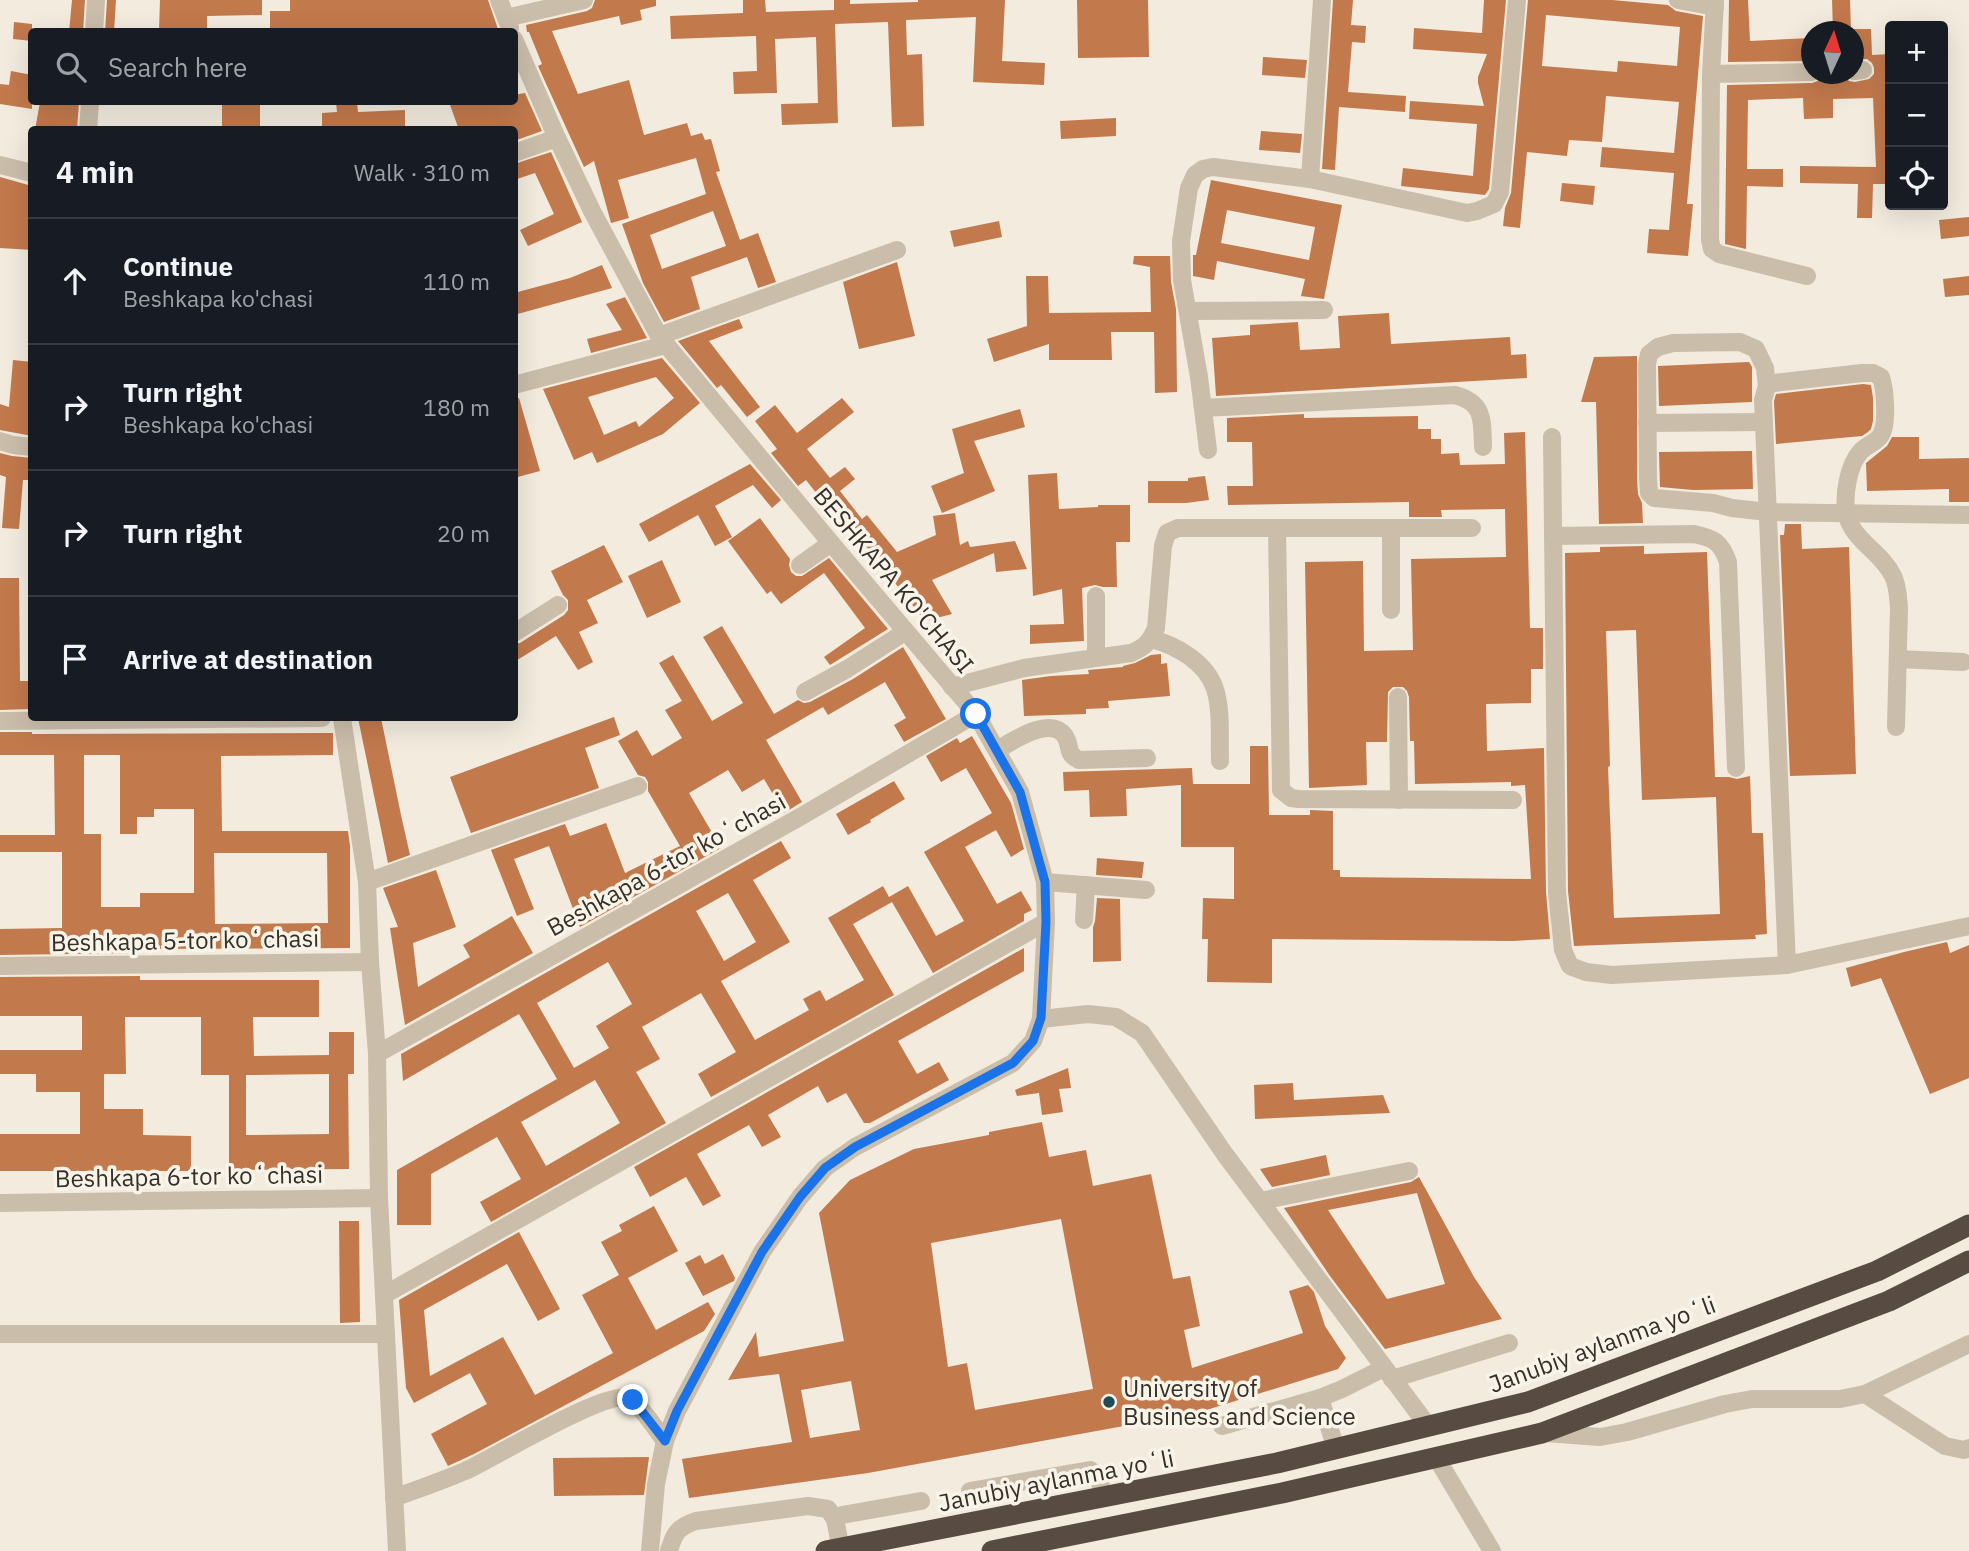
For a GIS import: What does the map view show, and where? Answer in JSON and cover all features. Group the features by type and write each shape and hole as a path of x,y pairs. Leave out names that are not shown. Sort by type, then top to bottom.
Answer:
{"highway":[{"name":"Janubiy aylanma yoʻli","path":"834,1550 1277,1463 1528,1402 1877,1271 1969,1225"},
{"path":"992,1551 1282,1493 1542,1433 1889,1301 1969,1261"}],"street":[{"path":"94,28 96,0"},
{"path":"499,0 509,25 584,0"},
{"path":"1310,179 1322,0"},
{"path":"1208,450 1182,280 1181,241 1189,188 1195,175 1203,169 1213,167 1310,179 1467,213 1494,204 1500,192 1517,0"},
{"path":"1678,0 1715,4 1711,74 1712,249 1719,254 1808,276"},
{"name":"BESHKAPA KO'CHASI","path":"518,47 592,211 662,340 976,714 1020,792 1045,882 1046,922 1041,1018 1033,1041 1013,1063 855,1147 825,1168 800,1197 762,1252 677,1411 665,1441 656,1484 650,1551"},
{"path":"1711,74 1801,72"},
{"path":"88,126 90,105"},
{"path":"518,152 557,138"},
{"path":"0,165 28,172"},
{"path":"518,384 662,340 897,250"},
{"path":"1188,311 1324,310"},
{"path":"1787,965 1768,512 1763,400 1767,386 1765,368 1756,349 1740,342 1673,343 1658,347 1649,354 1648,479 1649,493 1654,498 1693,500 1768,512 1969,515"},
{"path":"1767,386 1862,373 1874,373 1881,377 1883,432 1855,458 1848,476 1846,513 1853,529 1886,566 1898,591 1896,727"},
{"path":"1203,408 1455,395 1470,401 1482,416 1483,447"},
{"path":"1647,423 1764,422"},
{"path":"1552,437 1558,892 1563,950 1570,966 1586,972 1612,975 1787,965 1969,926"},
{"path":"0,441 28,447"},
{"path":"951,687 1024,668 1131,653 1143,648 1152,639 1156,628 1163,546 1167,534 1178,528 1472,528"},
{"path":"1277,528 1281,790 1291,798 1299,799 1513,800"},
{"path":"1391,528 1391,610"},
{"path":"1553,536 1694,534 1714,540 1722,547 1728,562 1735,768"},
{"path":"800,565 831,543"},
{"path":"1096,596 1096,657"},
{"path":"518,630 558,605"},
{"path":"805,692 905,632"},
{"path":"1152,639 1180,650 1195,661 1214,687 1220,761"},
{"path":"1898,659 1963,662"},
{"path":"1398,697 1399,800"},
{"name":"Beshkapa 6-tor koʻchasi","path":"377,1054 800,817 976,714"},
{"path":"0,721 28,721"},
{"path":"342,721 367,882 377,1054 379,1198 397,1551"},
{"path":"997,750 1032,731 1045,728 1059,731 1065,736 1070,754 1079,760 1147,758"},
{"path":"367,882 638,786"},
{"path":"1045,882 1146,890"},
{"path":"1084,920 1086,885"},
{"path":"384,1295 1046,922"},
{"name":"Beshkapa 5-tor koʻchasi","path":"0,966 370,962"},
{"path":"1041,1018 1088,1014 1116,1017 1142,1033 1224,1153 1428,1426"},
{"path":"1261,1201 1409,1171"},
{"name":"Beshkapa 6-tor koʻchasi","path":"0,1203 379,1198"},
{"path":"0,1334 386,1334"},
{"path":"1222,1426 1320,1398 1388,1373 1509,1343"},
{"path":"1542,1433 1600,1437 1752,1399 1840,1399 1865,1394 1969,1344"},
{"path":"1865,1394 1945,1446 1964,1450 1969,1448"},
{"path":"394,1498 466,1470 560,1421 622,1397 633,1400 665,1441"},
{"path":"1320,1398 1336,1449"},
{"path":"1436,1457 1492,1551"},
{"path":"970,1492 1090,1470 1099,1477 1103,1497"},
{"path":"835,1520 851,1513 921,1501"},
{"path":"669,1551 676,1532 696,1521 808,1506 828,1508 835,1520 834,1550"}],"building":[{"path":"72,0 85,0 83,28 69,28"},
{"path":"107,0 116,0 114,28 105,28"},
{"path":"160,0 262,0 262,15 207,16 207,28 159,28"},
{"path":"290,0 488,0 498,28 270,28 270,11 290,11"},
{"path":"595,0 656,0 656,6 640,10 642,20 621,25 619,16 552,31 578,94 629,80 644,135 687,123 691,136 702,133 705,140 711,139 720,171 716,172 740,240 758,233 776,282 758,288 747,257 691,277 700,309 664,322 643,283 622,224 706,194 696,158 618,180 629,218 611,223 594,161 584,167 538,66 542,64 526,25 592,8","holes":["713,211 726,246 662,269 650,235"]},
{"path":"743,0 765,0 766,12 834,10 834,0 850,0 850,4 918,0 1005,0 1002,61 1045,63 1044,85 973,82 976,17 906,20 907,55 922,54 924,126 892,127 888,22 835,24 838,123 782,125 781,104 818,103 816,37 775,39 777,93 734,94 733,72 757,71 756,36 671,39 670,16 743,13"},
{"path":"1077,0 1148,0 1149,57 1078,58"},
{"path":"1333,0 1353,0 1351,25 1366,26 1365,43 1352,42 1348,92 1406,96 1405,112 1339,107 1335,170 1322,169"},
{"path":"1484,0 1506,0 1489,189 1485,195 1401,186 1403,168 1473,176 1477,124 1409,119 1410,101 1484,106 1478,77 1487,54 1413,49 1414,28 1482,33"},
{"path":"1528,0 1612,0 1668,5 1676,11 1703,16 1687,204 1693,204 1688,256 1647,253 1649,229 1669,230 1674,173 1600,167 1602,147 1674,153 1679,102 1606,96 1602,142 1569,140 1567,156 1527,152 1520,228 1503,226 1505,208 1511,193","holes":["1546,15 1680,27 1677,66 1618,61 1617,72 1542,66"]},
{"path":"1729,0 1748,0 1750,41 1801,38 1801,61 1728,62"},
{"path":"1832,0 1850,0 1851,21 1833,21"},
{"path":"14,22 32,24 32,28 28,28 28,41 13,39"},
{"path":"1864,29 1871,29 1872,55 1885,54 1885,184 1873,184 1872,218 1857,218 1858,184 1800,183 1800,166 1876,167 1873,98 1833,99 1833,118 1804,119 1803,98 1748,100 1747,169 1783,169 1783,187 1747,186 1746,249 1725,244 1727,85 1864,84 1864,80 1874,74 1872,63 1864,59"},
{"path":"1263,57 1307,60 1305,78 1262,75"},
{"path":"11,71 28,74 28,105 32,105 32,109 0,104 0,84 9,85"},
{"path":"525,93 542,131 518,140 518,126 458,126 450,105 518,105 518,94"},
{"path":"39,105 79,105 77,126 36,126"},
{"path":"222,105 260,105 260,126 222,126"},
{"path":"336,105 357,105 358,112 405,110 405,126 322,126 322,113 337,112"},
{"path":"1116,118 1116,136 1061,139 1060,121"},
{"path":"1261,131 1302,134 1300,153 1259,150"},
{"path":"551,152 582,222 528,246 520,230 554,214 535,173 518,179 518,163"},
{"path":"0,177 28,185 28,250 0,248"},
{"path":"1211,180 1342,205 1324,299 1301,296 1305,279 1217,261 1214,280 1193,276 1193,255 1196,255","holes":["1227,210 1315,227 1309,260 1221,243"]},
{"path":"1562,183 1595,186 1593,205 1560,201"},
{"path":"1969,217 1969,236 1941,239 1939,220"},
{"path":"999,221 1002,237 954,247 950,231"},
{"path":"1134,256 1170,256 1176,309 1177,392 1155,393 1154,332 1111,332 1112,360 1049,360 1049,344 994,362 987,339 1027,326 1026,276 1048,276 1049,313 1151,312 1150,267 1133,264"},
{"path":"897,262 915,336 859,349 843,282"},
{"path":"602,265 612,288 518,314 518,292 570,278"},
{"path":"1969,276 1969,295 1945,297 1943,279"},
{"path":"625,297 647,338 591,353 587,339 622,330 606,304"},
{"path":"1389,313 1391,344 1510,337 1511,355 1526,354 1527,378 1216,396 1212,338 1250,335 1250,325 1298,322 1300,350 1340,348 1338,316"},
{"path":"739,319 743,328 709,341 760,407 747,417 721,385 717,388 678,341"},
{"path":"1637,356 1637,479 1643,523 1599,524 1596,402 1581,402 1594,357"},
{"path":"662,358 700,403 663,434 597,463 592,452 574,460 543,389","holes":["656,377 674,398 639,427 636,421 604,435 588,397"]},
{"path":"13,360 28,362 28,435 0,430 0,404 9,407"},
{"path":"1749,362 1752,367 1752,402 1659,406 1658,366"},
{"path":"1871,385 1873,398 1873,421 1868,432 1862,436 1776,444 1776,394"},
{"path":"518,398 540,471 518,477"},
{"path":"842,398 854,412 807,449 830,478 845,467 855,479 840,491 862,519 867,515 897,552 936,535 933,516 955,513 960,545 968,541 970,547 1015,541 1027,569 996,572 994,553 932,580 952,614 925,621 851,527 846,531 806,480 798,486 771,453 777,449 755,421 775,405 797,433"},
{"path":"1020,409 1025,427 974,441 995,491 942,513 931,486 964,473 952,429"},
{"path":"1304,414 1304,418 1418,416 1418,429 1431,429 1431,439 1441,439 1441,454 1459,453 1460,465 1505,464 1504,433 1525,432 1530,628 1543,628 1543,669 1531,669 1531,703 1486,704 1487,751 1544,748 1546,892 1550,939 1272,939 1272,983 1207,982 1208,939 1202,939 1203,898 1234,899 1234,847 1181,847 1181,785 1126,789 1127,816 1090,817 1089,790 1064,791 1063,772 1192,768 1193,784 1250,784 1250,746 1268,746 1269,815 1310,815 1310,810 1333,811 1333,870 1340,870 1340,877 1531,879 1525,785 1511,786 1511,782 1415,784 1409,697 1403,687 1393,687 1388,692 1387,742 1366,742 1367,785 1309,788 1305,562 1363,561 1364,651 1413,650 1411,559 1506,557 1505,509 1441,510 1442,517 1409,517 1409,502 1228,505 1227,486 1253,486 1252,442 1227,442 1227,418"},
{"path":"1892,437 1919,437 1919,459 1969,458 1969,502 1949,502 1949,489 1867,491 1866,463 1887,446"},
{"path":"1752,451 1753,489 1693,490 1660,487 1659,452"},
{"path":"0,453 28,458 28,480 23,480 19,529 2,528 6,477 0,475"},
{"path":"750,464 781,500 772,508 753,485 715,506 732,537 715,546 698,515 649,542 639,524"},
{"path":"1057,473 1059,509 1130,505 1130,542 1116,542 1117,587 1095,585 1082,588 1084,641 1030,644 1030,625 1064,624 1062,589 1033,596 1028,475"},
{"path":"1205,476 1209,500 1148,503 1148,481 1188,481 1188,478"},
{"path":"760,518 790,559 791,572 802,576 829,558 888,629 830,665 824,657 865,628 824,573 781,604 771,591 767,594 728,541"},
{"path":"1785,524 1801,524 1802,549 1849,547 1856,774 1790,776 1780,535 1784,535"},
{"path":"604,545 623,582 587,600 598,623 579,632 593,662 578,670 556,636 518,660 518,643 568,610 568,600 551,571"},
{"path":"1644,546 1644,554 1707,552 1715,777 1737,779 1750,776 1752,833 1763,833 1767,934 1755,935 1756,939 1574,946 1568,891 1565,553 1600,552 1600,547","holes":["1636,630 1642,800 1716,797 1720,914 1614,918 1606,631"]},
{"path":"662,560 681,602 647,618 628,576"},
{"path":"0,578 19,578 20,681 28,681 28,709 0,710"},
{"path":"722,626 774,714 798,700 810,702 903,647 946,719 904,742 894,725 906,718 885,682 828,715 823,707 766,740 802,802 784,813 764,779 742,792 728,770 689,793 721,848 580,927 549,846 514,859 534,909 517,916 491,850 565,824 570,836 606,823 625,873 680,846 648,791 648,782 645,777 638,775 618,741 637,730 652,756 682,738 665,710 682,701 659,663 673,655 712,721 743,703 703,637"},
{"path":"1161,654 1161,664 1167,663 1170,696 1108,701 1109,708 1086,709 1086,714 1024,716 1022,680 1089,674 1088,670 1123,667 1151,655"},
{"path":"614,717 620,735 585,748 599,788 471,833 450,777"},
{"path":"359,721 382,721 410,855 388,863"},
{"path":"0,732 333,733 333,755 221,756 222,831 348,831 350,948 140,949 140,953 0,955 0,929 62,928 62,852 0,852 0,835 55,835 54,755 0,755","holes":["84,755 120,755 120,834 137,834 137,817 154,817 154,809 194,809 194,893 140,893 140,907 101,907 101,834 84,834","214,853 327,853 328,923 215,924"]},
{"path":"972,736 1011,803 1024,849 1011,857 996,830 965,847 997,904 1021,891 1032,910 1024,914 1024,921 933,973 892,902 853,924 894,995 711,1097 698,1074 736,1052 701,993 642,1027 660,1059 636,1072 666,1123 491,1222 480,1202 521,1179 497,1137 431,1174 431,1225 397,1225 397,1170 557,1079 519,1014 403,1081 401,1054 781,841 791,858 753,880 790,942 721,981 755,1040 809,1010 803,999 820,990 826,1001 864,980 828,918 883,886 889,897 908,886 936,936 964,921 924,852 992,813 966,768 941,782 926,756 957,738 960,743","holes":["728,893 756,942 724,961 696,911","608,962 632,1004 596,1026 609,1048 574,1068 537,1003","595,1080 620,1123 546,1166 521,1122"]},
{"path":"894,781 905,799 848,835 836,814"},
{"path":"1097,858 1144,862 1142,878 1096,875"},
{"path":"436,870 456,927 413,943 418,987 470,957 463,945 512,916 533,953 405,1025 390,928 398,927 383,888"},
{"path":"1097,898 1120,899 1121,961 1093,962 1093,927"},
{"path":"1947,942 1950,953 1969,945 1969,1078 1930,1094 1881,978 1851,987 1846,968"},
{"path":"1024,948 1024,971 898,1041 917,1074 939,1062 949,1080 870,1123 864,1123 846,1093 827,1103 818,1086 768,1115 781,1137 762,1147 749,1125 697,1154 721,1196 703,1206 686,1177 650,1197 634,1167"},
{"path":"140,976 140,980 319,980 319,1017 253,1017 254,1056 329,1055 329,1032 354,1032 354,1074 348,1074 349,1169 229,1170 229,1075 201,1075 201,1017 125,1017 126,1074 104,1074 104,1109 143,1109 143,1135 191,1136 191,1171 0,1171 0,1134 80,1134 80,1092 36,1092 36,1074 0,1074 0,1050 82,1050 82,1016 0,1016 0,977","holes":["329,1074 329,1134 246,1135 246,1075"]},
{"path":"1068,1068 1071,1088 1059,1089 1063,1112 1042,1115 1039,1093 1017,1096 1015,1090"},
{"path":"1293,1083 1294,1100 1383,1095 1390,1113 1255,1119 1254,1085"},
{"path":"1042,1122 1049,1157 1086,1150 1093,1186 1151,1174 1173,1279 1190,1276 1200,1326 1184,1330 1192,1368 1303,1333 1289,1291 1308,1285 1314,1292 1325,1326 1346,1358 1338,1369 1200,1412 868,1473 689,1498 682,1459 792,1442 779,1374 728,1380 756,1332 759,1357 844,1341 819,1213 850,1180 914,1149 989,1135 989,1132","holes":["1061,1219 1093,1389 975,1410 967,1363 948,1367 931,1243","851,1381 860,1430 810,1438 801,1390"]},
{"path":"1326,1155 1330,1175 1272,1187 1260,1169"},
{"path":"1419,1177 1474,1277 1502,1319 1385,1349 1330,1276 1284,1208 1411,1182","holes":["1417,1193 1445,1284 1387,1299 1328,1210"]},
{"path":"654,1206 678,1251 628,1278 656,1330 708,1302 715,1314 704,1331 448,1466 431,1434 487,1404 470,1373 414,1403 406,1388 399,1300 519,1232 560,1309 538,1321 507,1264 424,1310 430,1376 503,1337 535,1395 613,1353 582,1295 619,1275 601,1242 622,1231 619,1225"},
{"path":"339,1221 359,1221 360,1322 340,1323"},
{"path":"723,1254 734,1281 703,1296 685,1263 700,1255 705,1264"},
{"path":"649,1457 644,1495 554,1496 553,1458"}],"place":[{"name":"University of Business and Science","path":"1109,1402"}],"route":[{"path":"633,1400 665,1441 677,1411 762,1252 800,1197 825,1168 855,1147 1013,1063 1033,1041 1041,1018 1046,922 1045,882 1020,792 976,714"}]}
